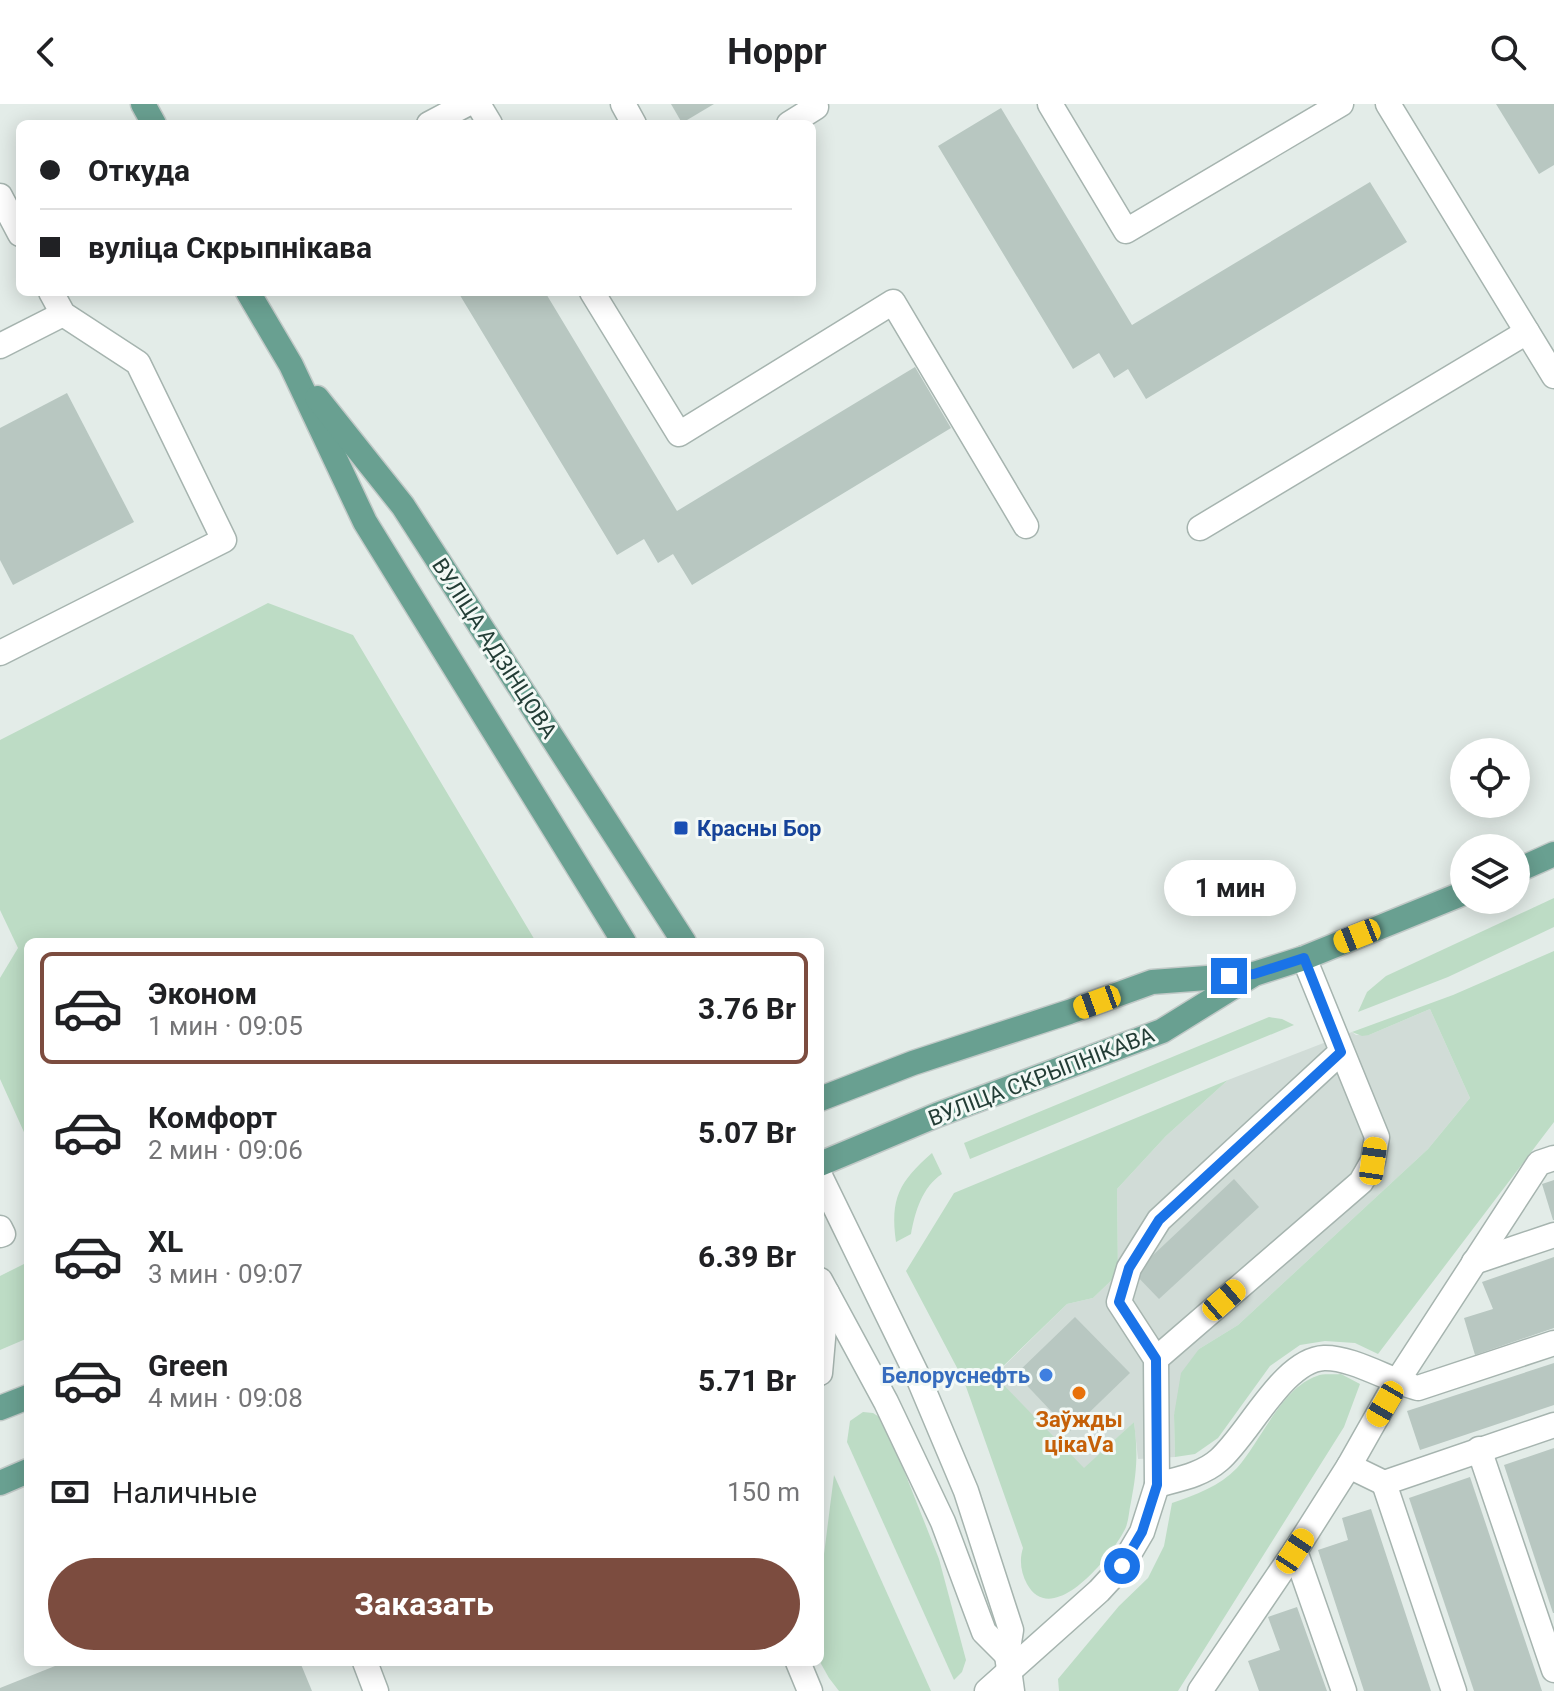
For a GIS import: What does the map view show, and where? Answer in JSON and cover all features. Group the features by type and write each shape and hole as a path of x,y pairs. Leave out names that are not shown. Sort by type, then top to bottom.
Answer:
{"main road":[{"name":"ВУЛІЦА АДЗІНЦОВА","path":"250,296 291,365 365,522 622,938"},
{"name":"ВУЛІЦА АДЗІНЦОВА","path":"291,365 403,506 681,938"},
{"path":"1530,865 1554,854"},
{"name":"ВУЛІЦА СКРЫПНІКАВА","path":"824,1097 913,1063 1152,982 1254,974 1304,958 1450,899"},
{"name":"ВУЛІЦА СКРЫПНІКАВА","path":"824,1162 937,1115 1162,1031 1254,974"},
{"path":"0,1408 24,1399"},
{"path":"0,1483 24,1473"}],"street":[{"path":"437,120 467,104"},
{"path":"1050,104 1126,231 1341,104"},
{"path":"1388,104 1554,376"},
{"path":"0,196 16,226"},
{"path":"594,296 679,434 893,302 1026,526"},
{"path":"0,346 57,303 138,363 224,540 0,653"},
{"path":"1200,528 1527,332"},
{"path":"1156,1359 1361,1182 1373,1161 1377,1137 1304,958"},
{"path":"987,1691 1066,1623 1122,1566 1142,1532 1157,1485 1156,1359 1119,1302 1129,1268 1159,1220 1341,1052"},
{"path":"1208,1686 1349,1466 1396,1383 1474,1262 1539,1163 1554,1158"},
{"path":"824,1184 918,1377 966,1491 1011,1630 1010,1672"},
{"path":"0,1228 3,1234 0,1235"},
{"path":"1474,1262 1554,1235"},
{"path":"824,1286 886,1402 936,1509 984,1632 1010,1672"},
{"path":"1157,1485 1195,1475 1219,1461 1282,1384 1306,1361 1325,1358 1347,1363 1396,1383 1418,1388 1554,1343"},
{"path":"1384,1483 1554,1425"},
{"path":"1479,1449 1554,1670"},
{"path":"1349,1466 1384,1483 1454,1691"},
{"path":"1295,1551 1344,1691"},
{"path":"367,1666 376,1691"},
{"path":"800,1666 810,1691"}],"shaded area":[{"path":"1430,1009 1470,1098 1428,1149 1238,1325 1199,1349 1174,1415 1175,1457 1138,1459 1134,1422 1084,1469 994,1376 1067,1304 1093,1298 1118,1274 1117,1189 1166,1136 1228,1080 1352,1032 1369,1035"}],"green space":[{"path":"268,603 353,635 534,938 24,938 24,1132 0,1079 0,978 18,948 0,910 0,740"},
{"path":"1554,898 1554,927 1448,977 1358,1012 1367,992 1386,976 1520,914 1530,914 1530,909"},
{"path":"1554,951 1554,1122 1378,1354 1355,1343 1325,1341 1300,1345 1270,1366 1218,1438 1195,1454 1175,1457 1174,1415 1181,1373 1199,1349 1238,1325 1428,1149 1470,1098 1430,1009 1369,1035 1352,1032 1453,995"},
{"path":"1269,1017 1294,1025 970,1159 964,1143"},
{"path":"1228,1080 1166,1136 1117,1189 1118,1274 1093,1298 1067,1304 994,1375 1084,1468 1134,1422 1135,1481 1127,1524 1120,1539 1097,1568 1067,1593 1052,1598 1038,1596 1023,1575 1023,1548 964,1381 906,1271 954,1193"},
{"path":"932,1153 942,1174 924,1193 911,1234 896,1242 894,1214 899,1192"},
{"path":"24,1264 24,1340 0,1350 0,1276"},
{"path":"1341,1374 1360,1384 1344,1427 1178,1691 1059,1691 1058,1679 1119,1606 1148,1578 1164,1546 1172,1503 1207,1489 1237,1468 1282,1404 1304,1382 1319,1375"},
{"path":"863,1412 873,1413 884,1420 939,1559 966,1660 962,1672 954,1680 847,1442 850,1421"},
{"path":"834,1475 931,1691 839,1691 822,1666 824,1554"}],"building":[{"path":"671,104 714,104 687,120 680,120"},
{"path":"1496,104 1554,104 1554,165 1539,174"},
{"path":"1001,108 1132,325 1370,182 1407,242 1146,399 1128,369 1114,378 1099,353 1073,369 938,146"},
{"path":"460,296 547,296 677,511 915,367 951,428 692,585 673,554 658,563 644,539 617,555"},
{"path":"67,393 134,522 13,585 0,560 0,428"},
{"path":"1234,1179 1259,1207 1159,1299 1134,1273"},
{"path":"1554,1180 1554,1220 1553,1220 1542,1184"},
{"path":"1554,1257 1554,1328 1475,1355 1464,1318 1493,1309 1482,1282"},
{"path":"1075,1317 1130,1373 1070,1431 1016,1374"},
{"path":"1554,1363 1554,1405 1420,1450 1407,1411"},
{"path":"1554,1448 1554,1613 1553,1613 1504,1465"},
{"path":"1470,1477 1542,1691 1474,1691 1409,1498"},
{"path":"1371,1509 1431,1691 1364,1691 1318,1550 1348,1540 1342,1518"},
{"path":"1297,1607 1327,1691 1259,1691 1248,1661 1280,1650 1268,1617"},
{"path":"55,1666 302,1666 312,1691 0,1691 0,1688"}],"place":[{"name":"Красны Бор","path":"681,828"},
{"name":"Белоруснефть","path":"1046,1375"},
{"name":"Заўжды цікаVа","path":"1079,1393"}],"route":[{"path":"1122,1566 1142,1532 1157,1485 1156,1359 1119,1302 1129,1268 1159,1220 1341,1052 1304,958 1254,974 1229,976"}]}
